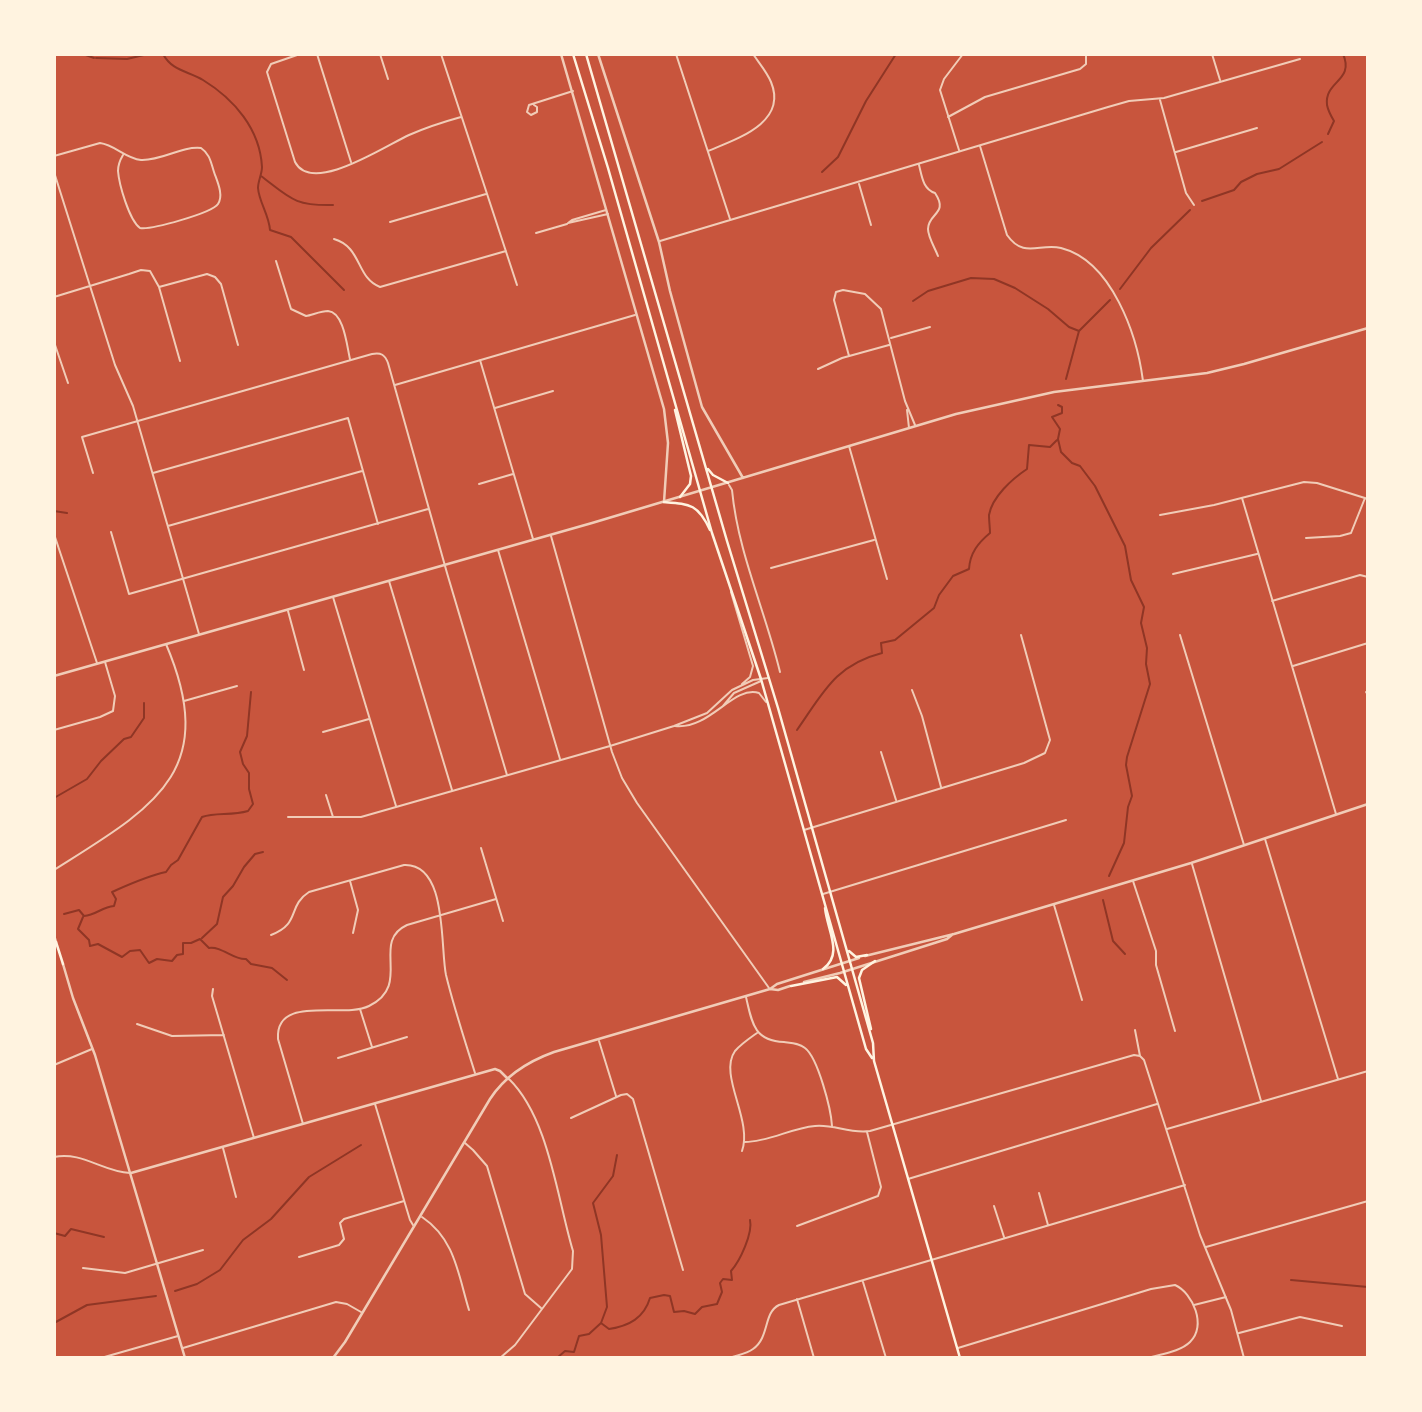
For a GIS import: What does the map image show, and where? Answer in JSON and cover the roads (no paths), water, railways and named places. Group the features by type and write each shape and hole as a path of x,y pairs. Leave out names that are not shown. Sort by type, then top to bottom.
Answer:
{"main road":[{"path":"573,54 714,541 761,680 866,1049 874,1061"},
{"path":"586,54 873,1042"},
{"path":"671,389 691,476 680,497"},
{"path":"705,464 713,475 728,483"},
{"path":"664,502 690,505 699,511 714,541"},
{"path":"823,970 833,961 835,953 826,919 825,901"},
{"path":"57,942 63,964"},
{"path":"845,943 854,956 867,955"},
{"path":"875,961 862,970 859,978 869,1013 874,1061 960,1358"},
{"path":"791,986 837,977 843,980 850,991"}],"street":[{"path":"300,54 267,67 267,76 299,169 324,173 412,133 461,117"},
{"path":"317,54 351,163"},
{"path":"380,54 388,79"},
{"path":"440,54 517,285"},
{"path":"561,54 667,426 664,502"},
{"path":"598,54 659,242 702,407 743,478"},
{"path":"676,54 730,220"},
{"path":"708,151 752,131 763,122 772,108 774,94 771,82 753,54"},
{"path":"959,151 940,90 944,79 963,54"},
{"path":"948,117 985,97 1080,69 1086,64 1086,54"},
{"path":"1212,54 1221,81"},
{"path":"659,242 1122,103 1159,99 1300,59"},
{"path":"534,105 573,91"},
{"path":"1159,99 1186,193 1194,205"},
{"path":"1175,153 1257,128"},
{"path":"54,156 100,144 106,144 123,155 145,160 201,148 208,154 221,197 217,206 153,227 140,228 131,218 118,171 123,155"},
{"path":"980,145 1004,231 1013,243 1025,249 1051,247 1066,250 1088,264 1105,281 1118,299 1126,317 1143,382"},
{"path":"919,164 925,186 935,193 940,202 928,231 939,256"},
{"path":"54,172 116,365 137,421 199,635"},
{"path":"859,183 871,225"},
{"path":"390,222 487,194"},
{"path":"536,233 608,212"},
{"path":"334,239 349,246 370,282 380,287 507,251"},
{"path":"276,261 291,309 306,316 327,311 335,314 340,321 351,360"},
{"path":"54,297 141,270 150,271 155,276 180,361"},
{"path":"159,288 207,274 213,275 221,284 238,345"},
{"path":"849,356 834,300 834,295 839,290 859,292 875,301 881,309 907,409 909,428"},
{"path":"394,385 637,314"},
{"path":"890,338 930,327"},
{"path":"54,676 534,540 938,419 1025,397 1207,373 1244,365 1368,328"},
{"path":"54,342 68,383"},
{"path":"818,369 849,356 891,344"},
{"path":"93,473 82,437 351,360 382,354 387,360 508,775"},
{"path":"480,360 534,540"},
{"path":"494,408 553,391"},
{"path":"907,409 915,426"},
{"path":"152,474 348,418 377,524"},
{"path":"849,446 887,579"},
{"path":"167,526 362,471"},
{"path":"479,484 514,473"},
{"path":"1160,515 1304,482 1367,498 1354,528 1348,534 1306,538"},
{"path":"728,483 732,490 740,541 771,633 780,672"},
{"path":"1242,498 1336,815"},
{"path":"111,532 129,594 429,509"},
{"path":"54,534 97,664"},
{"path":"550,535 615,761 637,803 770,989 778,990 844,972 947,939 954,934"},
{"path":"771,568 875,539"},
{"path":"498,550 561,760"},
{"path":"1173,574 1258,554"},
{"path":"1272,601 1360,575 1368,577"},
{"path":"389,581 452,791"},
{"path":"288,817 361,817 611,746 707,713 748,680 753,666 731,592"},
{"path":"333,597 396,807"},
{"path":"288,610 304,670"},
{"path":"804,830 1031,761 1047,750 1050,744 1049,736 1021,635"},
{"path":"1181,635 1244,846"},
{"path":"1292,667 1368,643"},
{"path":"54,870 143,811 173,773 184,748 187,727 183,702 166,644"},
{"path":"54,730 108,715 113,711 115,696 105,662"},
{"path":"738,687 769,677"},
{"path":"721,710 734,693 761,680"},
{"path":"183,702 237,686"},
{"path":"912,690 942,788"},
{"path":"674,726 681,727 701,721 721,710 738,695 750,691 762,695 769,708"},
{"path":"323,732 370,719"},
{"path":"881,752 896,801"},
{"path":"326,795 333,818"},
{"path":"333,1358 490,1099 508,1079 528,1064 547,1055 770,989 777,984 867,955 954,934 1191,863 1368,804"},
{"path":"822,894 1066,820"},
{"path":"1265,839 1338,1079"},
{"path":"481,848 503,921"},
{"path":"1191,863 1261,1101"},
{"path":"271,935 288,926 304,894 404,865 424,872 430,881 440,915 446,974 475,1074"},
{"path":"350,880 358,910 353,933"},
{"path":"1133,880 1156,951 1156,964 1175,1031"},
{"path":"303,1125 278,1039 279,1025 284,1017 295,1013 360,1009 377,1002 390,983 390,945 393,934 407,925 496,899"},
{"path":"1054,904 1082,1000"},
{"path":"54,935 57,942"},
{"path":"63,964 93,1048 185,1358"},
{"path":"213,989 212,996 254,1139"},
{"path":"745,996 751,1020 758,1032 773,1042 797,1044 808,1050 817,1068 832,1127"},
{"path":"360,1009 372,1048"},
{"path":"137,1024 172,1036 223,1035"},
{"path":"1135,1030 1140,1055 1144,1060 1205,1247 1226,1297 1244,1358"},
{"path":"742,1150 745,1142 743,1120 730,1062 736,1051 758,1032"},
{"path":"338,1058 407,1037"},
{"path":"599,1039 616,1097"},
{"path":"54,1065 93,1048"},
{"path":"745,1142 760,1141 809,1127 867,1132 1140,1055"},
{"path":"54,1157 79,1157 117,1172 131,1174 475,1074 500,1070 528,1102 538,1123 573,1251 573,1264 515,1345 500,1358"},
{"path":"1166,1130 1368,1071"},
{"path":"571,1118 616,1097 629,1094 635,1103 683,1270"},
{"path":"375,1104 414,1226"},
{"path":"907,1179 1157,1104"},
{"path":"797,1226 871,1200 879,1193 881,1187 867,1132"},
{"path":"464,1143 480,1157 489,1171 525,1294 542,1308"},
{"path":"223,1148 236,1197"},
{"path":"730,1358 751,1350 758,1344 766,1332 774,1308 1185,1185"},
{"path":"1039,1193 1049,1226"},
{"path":"299,1257 340,1245 344,1239 340,1223 344,1219 404,1201"},
{"path":"1205,1247 1368,1201"},
{"path":"994,1206 1005,1238"},
{"path":"420,1216 441,1232 449,1245 469,1310"},
{"path":"83,1268 125,1273 203,1250"},
{"path":"862,1281 886,1358"},
{"path":"957,1349 1163,1285 1175,1285 1186,1292 1193,1306 1197,1325 1192,1340 1183,1347 1148,1358"},
{"path":"1193,1306 1226,1297"},
{"path":"797,1300 814,1358"},
{"path":"182,1348 336,1303 347,1304 362,1313"},
{"path":"1238,1334 1300,1317 1342,1326"},
{"path":"101,1358 178,1336"}],"waterway":[{"path":"83,54 94,58"},
{"path":"96,58 127,59 148,54"},
{"path":"163,54 171,64 225,96 243,116 251,128 260,153 262,167 258,188 270,230 291,237 344,290"},
{"path":"822,172 838,157 866,101 896,54"},
{"path":"1328,134 1334,121 1327,107 1327,97 1345,70 1343,54"},
{"path":"1202,201 1234,190 1241,182 1257,174 1279,169 1322,142"},
{"path":"261,176 293,199 309,204 333,205"},
{"path":"1120,289 1151,248 1190,210"},
{"path":"913,301 928,291 971,278 994,279 1015,288 1048,309 1069,327 1079,331"},
{"path":"1066,379 1079,331 1110,300"},
{"path":"1058,405 1062,407 1062,413 1052,417 1060,429 1058,439 1061,452 1072,463 1080,466 1095,486 1125,546 1131,580 1144,607 1141,623 1147,648 1146,664 1150,684 1127,757 1132,796 1124,843 1109,876"},
{"path":"797,730 841,673 866,658 882,653 881,643 895,640 934,608 939,595 953,576 969,569 975,549 990,533 989,515 998,495 1027,469 1029,445 1050,447 1057,440"},
{"path":"54,511 67,513"},
{"path":"64,914 79,910 84,916 114,906 116,899 112,892 166,872 178,860 202,817 248,811 253,804 249,773 240,752 247,736 251,692"},
{"path":"54,798 87,779 124,739 131,737 144,718 144,703"},
{"path":"202,938 217,924 223,897 244,867 255,854 263,852"},
{"path":"1103,900 1113,941 1125,954"},
{"path":"83,917 78,929 89,940 90,946 98,944 122,957 130,951 140,950 149,963 157,959 172,961 177,955 183,954 183,943 200,939 209,948 246,959 251,964 272,968 287,980"},
{"path":"175,1291 197,1284 220,1270 243,1240 271,1219 309,1177 361,1145"},
{"path":"557,1358 565,1351 574,1352 579,1336 589,1334 601,1323 607,1307 601,1235 593,1203 613,1176 617,1155"},
{"path":"601,1323 609,1329 623,1326 640,1316 650,1298 664,1295 670,1296 674,1312 695,1314 702,1307 717,1304 722,1292 720,1283 723,1279 732,1280 731,1271 745,1247 750,1232 750,1220"},
{"path":"54,1233 65,1236 71,1229 104,1237"},
{"path":"1291,1280 1368,1287"},
{"path":"54,1323 87,1305 156,1296"}]}
